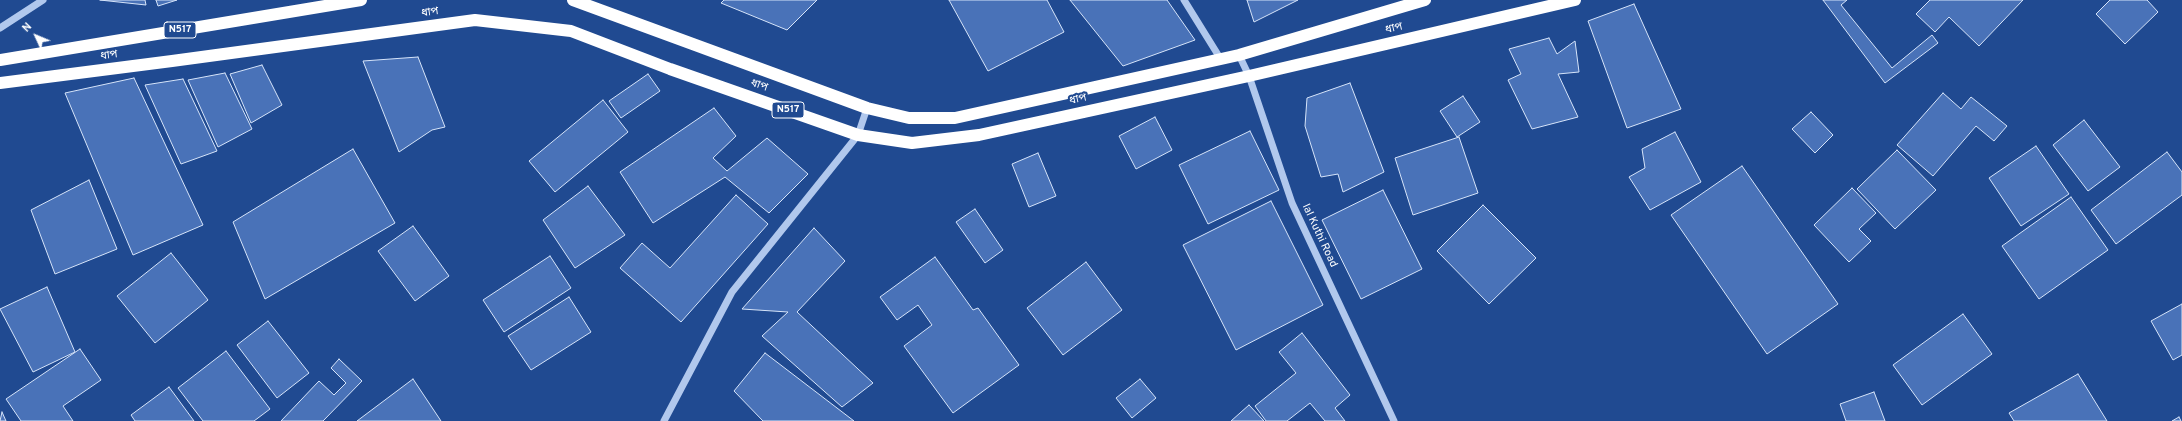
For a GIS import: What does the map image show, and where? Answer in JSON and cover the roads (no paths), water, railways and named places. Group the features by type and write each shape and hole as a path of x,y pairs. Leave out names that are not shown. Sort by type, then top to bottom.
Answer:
{"highway":[{"name":"ধাপ","path":"0,60 361,0"},
{"name":"ধাপ","path":"574,0 867,108 909,118 955,118 1239,55 1426,0"},
{"name":"ধাপ","path":"0,82 172,61 475,20 571,31 670,69 858,135 912,143 979,135 1249,76 1575,0"}],"street":[{"path":"0,28 43,0"},
{"path":"1184,0 1220,58"},
{"name":"lal Kuthi Road","path":"1239,55 1249,76 1292,203 1394,421"},
{"path":"664,421 732,292 858,135 867,108"}]}
